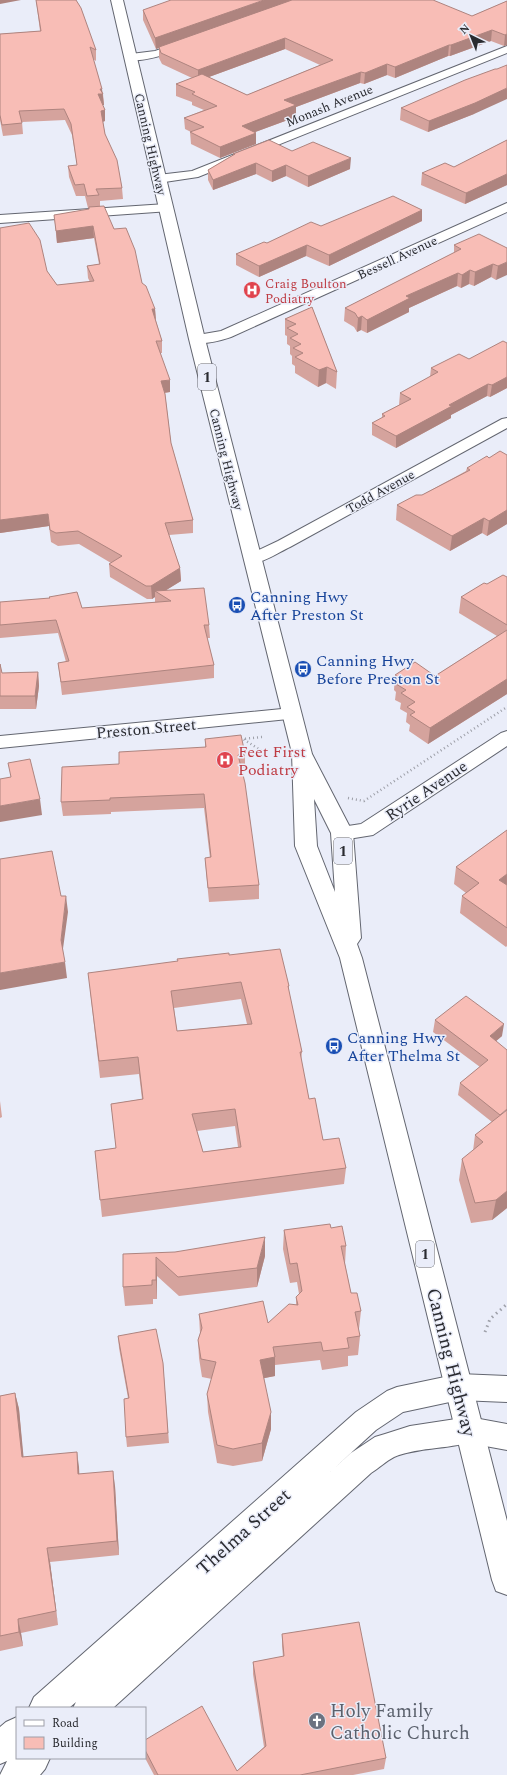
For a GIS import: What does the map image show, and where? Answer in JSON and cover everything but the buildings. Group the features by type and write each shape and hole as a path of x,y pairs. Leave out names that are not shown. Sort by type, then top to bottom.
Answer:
{"main road":[{"name":"Canning Highway","path":"117,0 158,179 197,339 302,753 306,846 351,958 459,1387 468,1430 504,1541 507,1580"},
{"name":"Canning Highway","path":"302,753 342,833 351,958"},
{"name":"Thelma Street","path":"46,1707 366,1421 397,1400 459,1387 507,1390"},
{"name":"Thelma Street","path":"90,1707 361,1463 385,1448 410,1439 468,1430 507,1437"},
{"path":"0,1748 16,1733"},
{"path":"16,1775 33,1759"}],"street":[{"path":"131,57 156,54 193,41"},
{"name":"Monash Avenue","path":"158,179 194,174 507,49"},
{"name":"Bessell Avenue","path":"197,339 218,338 507,207"},
{"path":"0,219 166,208"},
{"name":"Todd Avenue","path":"252,559 284,544 507,422"},
{"name":"Preston Street","path":"0,742 292,714"},
{"name":"Ryrie Avenue","path":"342,833 366,830 507,737"}],"path":[{"path":"344,797 364,801 507,708"},
{"path":"262,737 243,739 265,753"},
{"path":"485,1332 490,1319 507,1304"}],"place":[{"name":"Craig Boulton Podiatry","path":"252,290"},
{"name":"Canning Hwy After Preston St","path":"237,605"},
{"name":"Canning Hwy Before Preston St","path":"303,669"},
{"name":"Feet First Podiatry","path":"225,760"},
{"name":"Canning Hwy After Thelma St","path":"334,1046"},
{"name":"Holy Family Catholic Church","path":"317,1721"}]}
